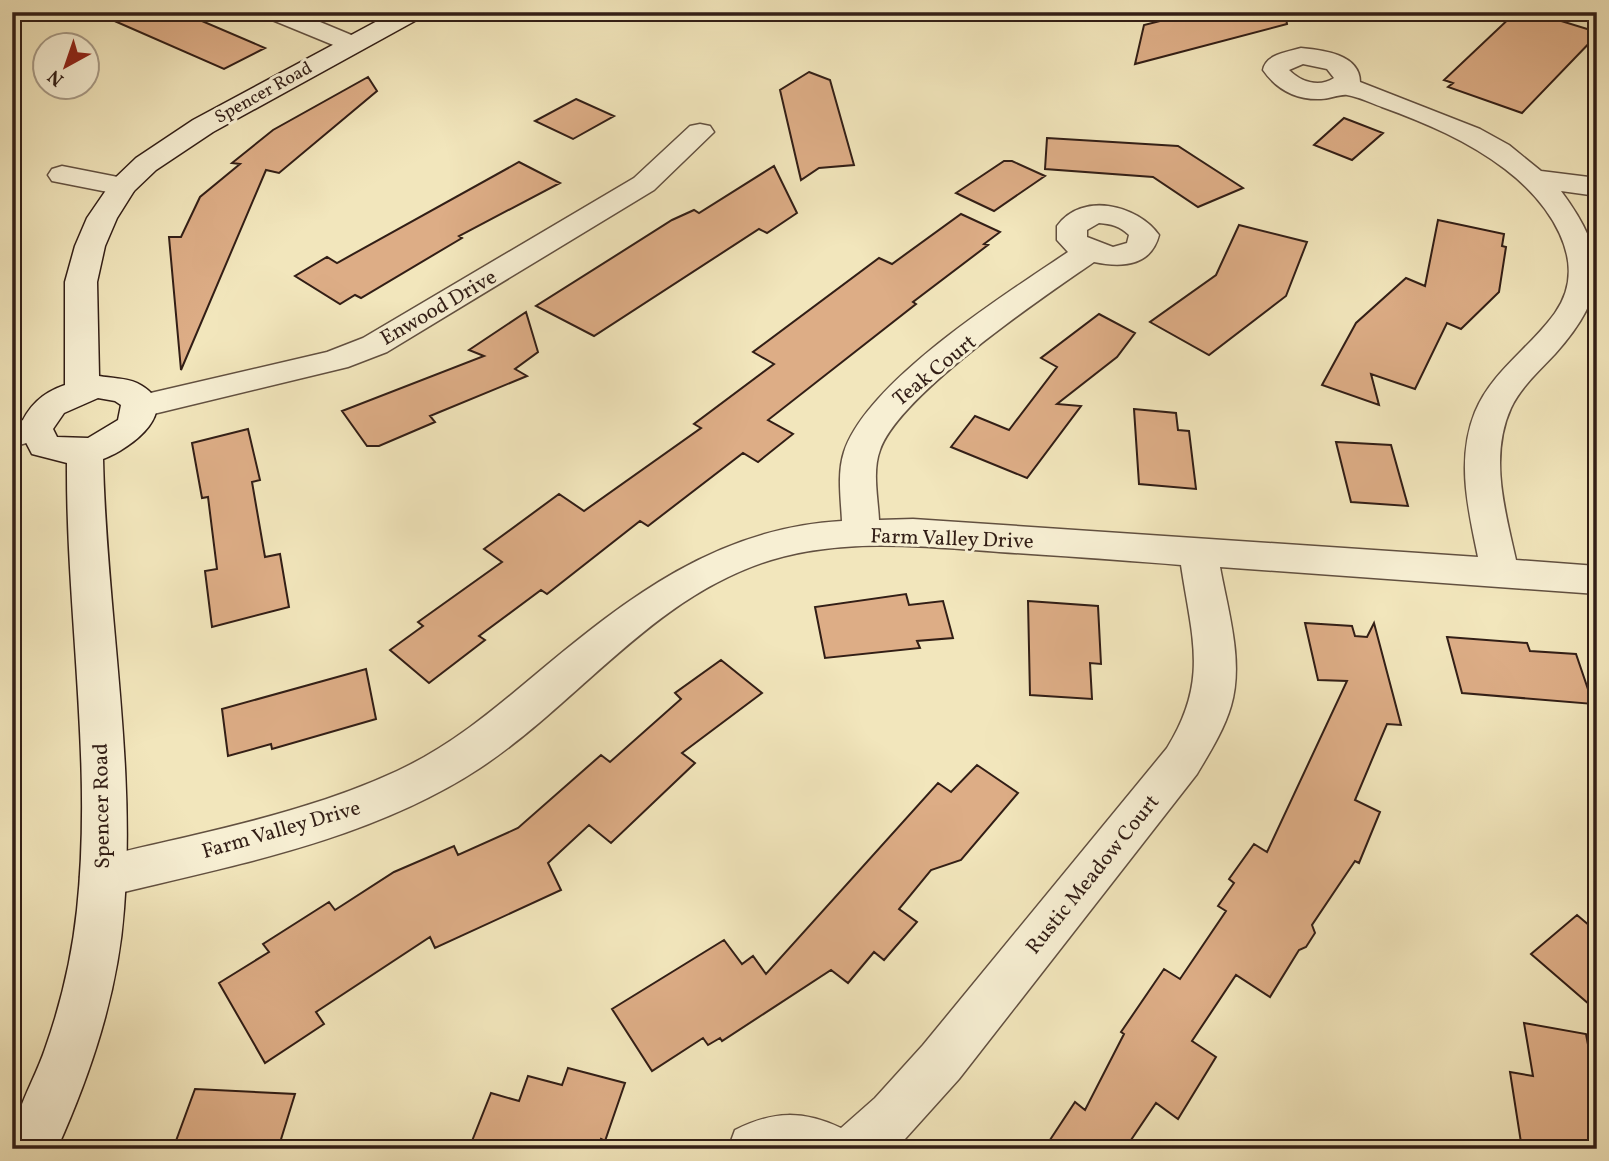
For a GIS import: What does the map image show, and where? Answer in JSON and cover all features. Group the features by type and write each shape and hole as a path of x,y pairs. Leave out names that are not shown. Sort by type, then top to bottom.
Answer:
{"street":[{"path":"274,12 352,44"},
{"name":"Spencer Road","path":"82,390 80,282 94,237 122,187 146,164 203,126 413,12"},
{"path":"1344,85 1428,115 1482,140 1538,179 1586,232 1582,288 1569,317 1500,393 1487,426 1481,460 1485,502 1500,573"},
{"name":"Enwood Drive","path":"141,406 336,360 375,345 644,184 700,132"},
{"path":"62,175 122,187"},
{"path":"1538,179 1597,187"},
{"name":"Teak Court","path":"861,535 861,451 886,410 949,355 1088,252"},
{"path":"114,388 127,391 136,397 141,406 140,416 133,428 103,447 85,452 69,453 44,446 24,432 55,402 82,390 114,388"},
{"name":"Spencer Road","path":"30,1149 46,1116 79,1025 96,939 103,877 103,805 85,452"},
{"name":"Farm Valley Drive","path":"103,877 291,830 358,809 400,790 457,760 673,586 719,563 810,537 913,532 1597,580"},
{"name":"Rustic Meadow Court","path":"857,1149 893,1116 941,1062 1182,761 1202,727 1214,688 1212,645 1198,551"},
{"path":"754,1149 779,1139 803,1139 826,1149"}],"building":[{"path":"94,12 181,12 265,48 224,69"},
{"path":"1196,12 1285,12 1287,24 1135,64 1144,25"},
{"path":"1516,12 1532,12 1597,32 1597,35 1522,113 1448,87 1453,83 1444,80"},
{"path":"809,72 830,80 854,165 819,168 801,180 780,90"},
{"path":"368,77 377,91 279,173 266,170 181,370 169,237 181,237 200,197 240,164 232,163 273,130"},
{"path":"576,99 614,116 573,139 535,121"},
{"path":"1344,118 1383,133 1352,160 1314,145"},
{"path":"1047,138 1178,146 1243,188 1198,207 1153,177 1045,169"},
{"path":"1004,161 1012,161 1045,176 994,211 956,193"},
{"path":"519,162 560,183 459,236 462,238 361,298 355,295 340,304 295,276 327,257 337,263"},
{"path":"774,166 797,213 767,233 759,229 594,336 536,306 672,220 694,210 699,213"},
{"path":"961,214 1000,232 984,244 988,245 913,302 916,304 768,420 793,434 758,462 743,453 648,526 640,521 547,594 541,590 479,636 485,640 429,683 390,650 423,626 418,622 502,562 484,549 559,494 584,511 701,428 694,424 774,364 753,352 879,258 892,264"},
{"path":"1438,220 1504,234 1502,246 1506,247 1499,292 1461,329 1447,323 1415,389 1371,374 1379,405 1322,385 1356,323 1406,278 1425,286"},
{"path":"1239,225 1307,242 1286,296 1209,355 1150,322 1216,275"},
{"path":"526,312 538,352 515,369 527,376 430,416 435,422 379,446 367,446 342,411 484,356 469,350"},
{"path":"1099,314 1135,333 1117,357 1057,404 1081,406 1027,478 951,447 975,416 1009,430 1057,367 1041,358"},
{"path":"1134,409 1176,413 1178,430 1189,431 1196,489 1139,484"},
{"path":"248,429 260,480 252,482 265,557 280,554 289,607 212,627 205,571 217,569 208,497 202,498 192,443"},
{"path":"1336,442 1391,445 1408,506 1351,502"},
{"path":"906,594 909,605 943,601 953,638 917,641 920,648 825,658 815,607"},
{"path":"1028,601 1098,606 1101,664 1090,663 1092,699 1030,695"},
{"path":"1305,623 1352,626 1355,636 1367,637 1374,623 1401,725 1387,724 1355,800 1380,812 1359,863 1355,861 1312,925 1315,933 1306,947 1299,950 1270,997 1236,975 1192,1041 1216,1057 1178,1119 1156,1103 1129,1143 1137,1149 1044,1149 1075,1102 1085,1110 1124,1034 1121,1032 1164,969 1180,979 1226,911 1218,906 1234,883 1229,879 1254,844 1267,852 1347,681 1318,680"},
{"path":"1447,637 1527,643 1530,651 1576,654 1593,704 1462,693"},
{"path":"721,660 762,693 682,753 695,763 611,843 589,825 548,863 561,890 435,948 430,937 316,1012 324,1024 265,1063 219,983 269,952 263,944 329,902 335,910 394,872 454,846 458,855 518,828 601,755 610,762 681,699 675,693"},
{"path":"366,669 376,719 272,749 271,744 228,756 222,709"},
{"path":"977,765 1018,793 961,860 931,870 899,909 917,922 884,960 874,952 848,983 831,970 722,1041 720,1038 708,1045 703,1038 652,1071 612,1009 724,940 742,964 753,956 766,974 938,783 951,792"},
{"path":"1577,915 1597,932 1597,1011 1531,954"},
{"path":"1524,1023 1586,1034 1597,1092 1597,1149 1522,1149 1510,1072 1533,1076"},
{"path":"568,1068 625,1083 605,1141 601,1139 597,1149 503,1149 472,1141 491,1093 519,1101 528,1076 562,1085"},
{"path":"195,1089 295,1094 278,1149 173,1149"}]}
